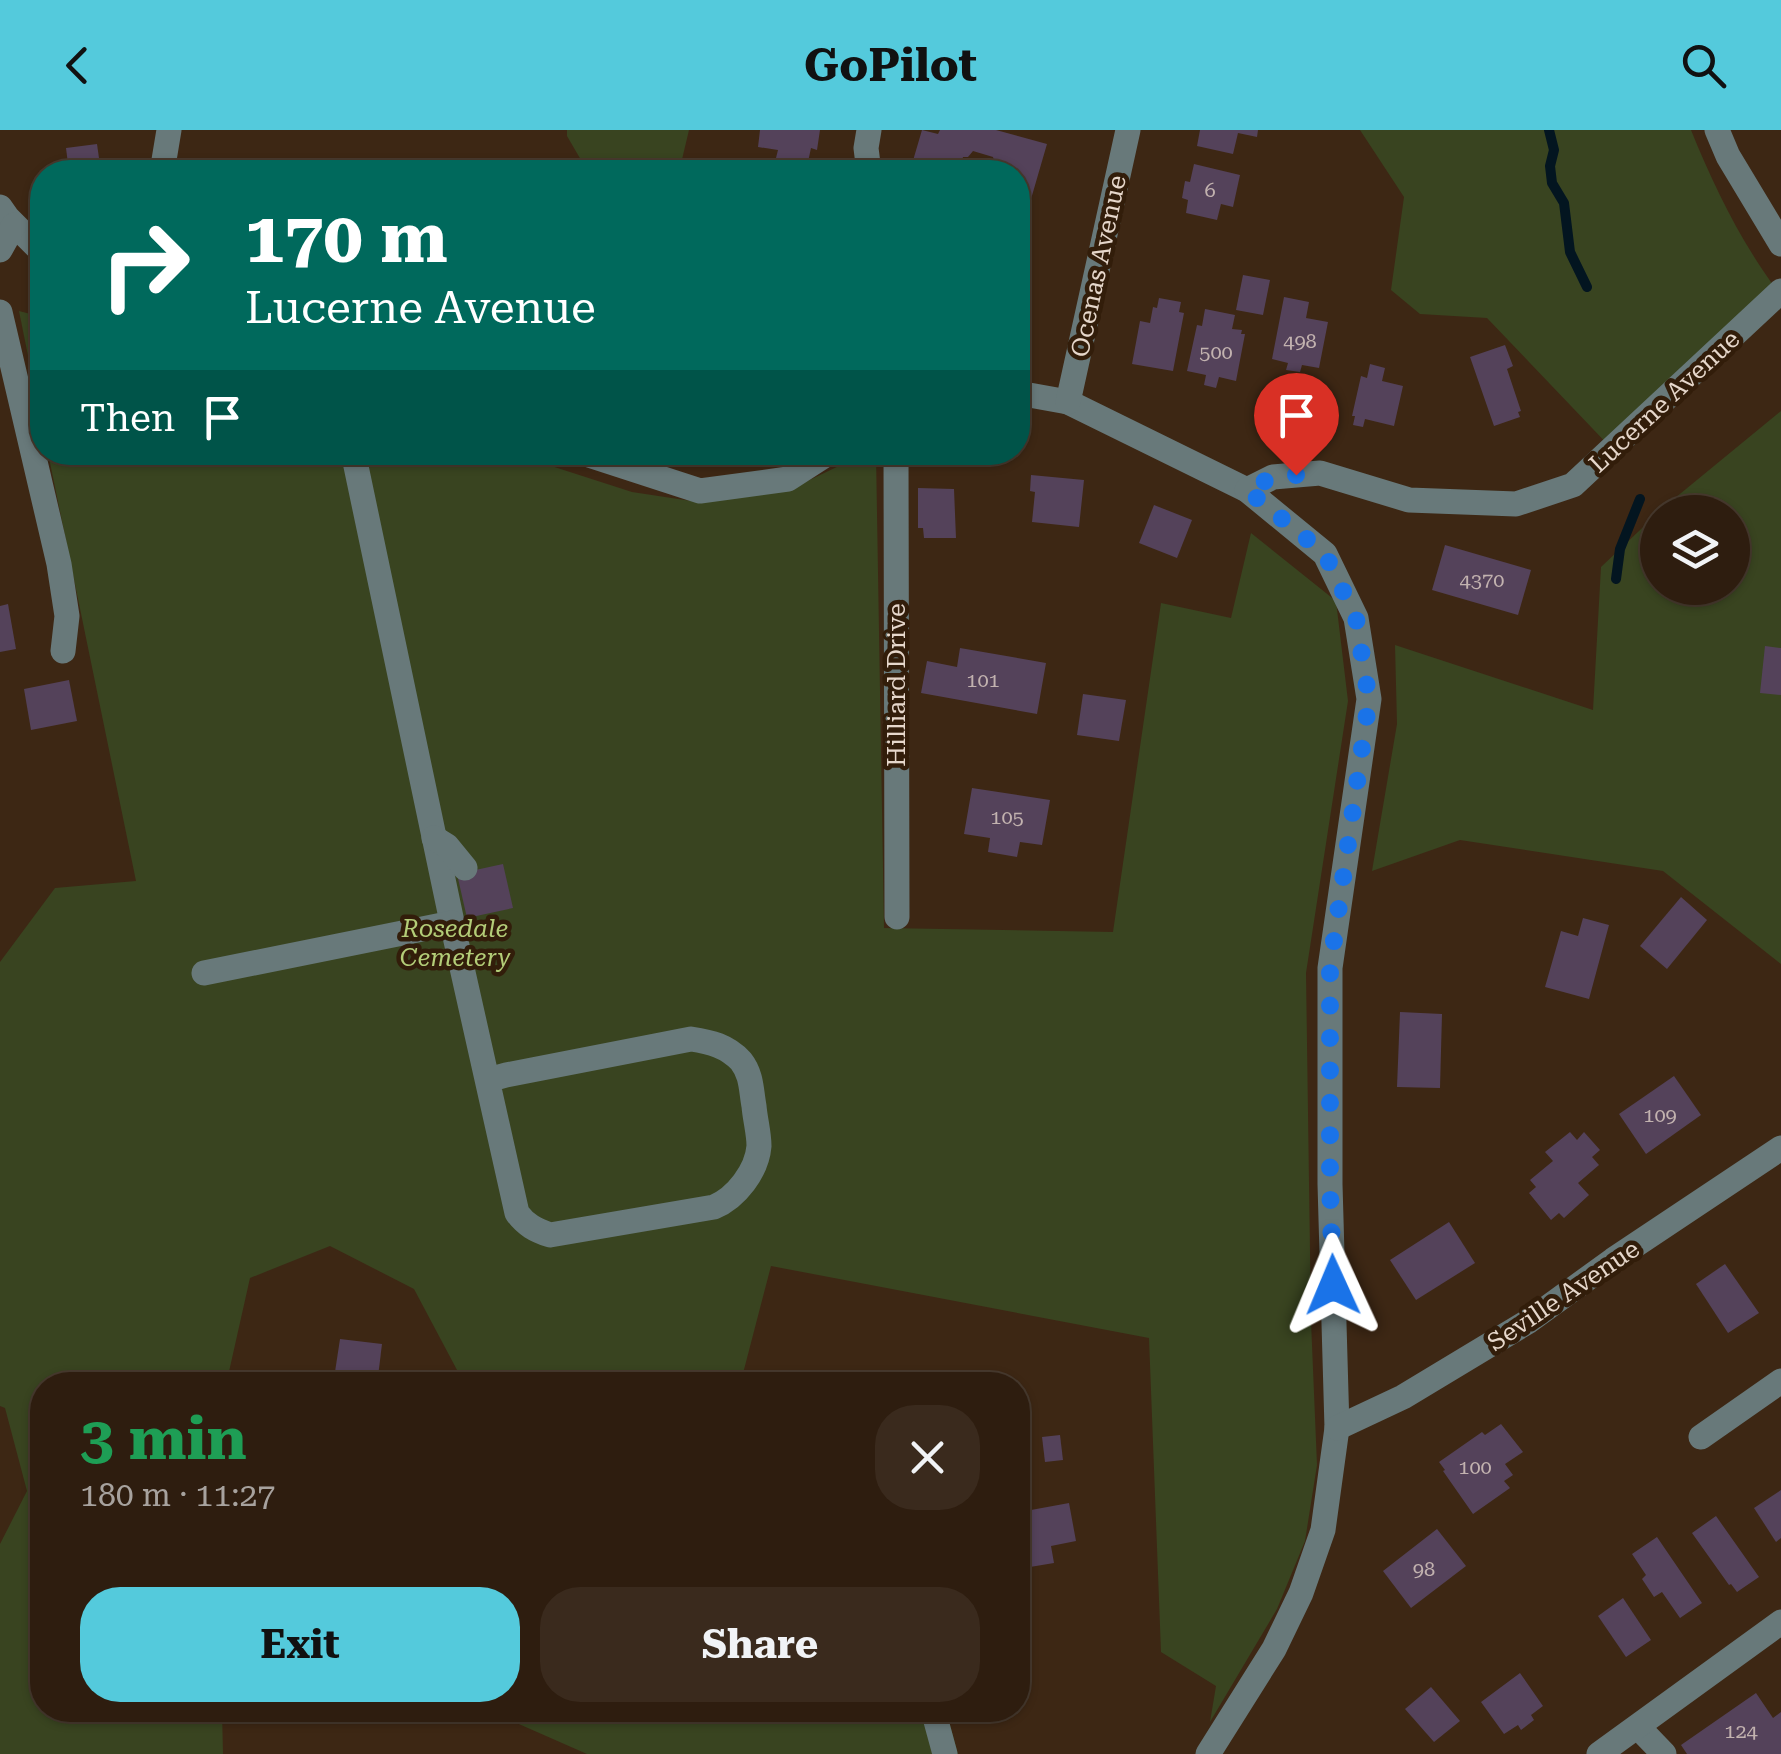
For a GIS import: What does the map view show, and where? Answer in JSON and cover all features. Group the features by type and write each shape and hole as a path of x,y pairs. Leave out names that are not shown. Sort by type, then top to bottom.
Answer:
{"street":[{"path":"164,160 169,130"},
{"path":"868,160 869,130"},
{"name":"Ocenas Avenue","path":"1068,402 1128,130"},
{"path":"1717,130 1728,156 1781,244"},
{"path":"0,250 7,216"},
{"path":"7,216 30,240"},
{"name":"Lucerne Avenue","path":"1247,490 1273,477 1320,473 1410,500 1516,504 1573,486 1781,291"},
{"path":"0,312 30,440"},
{"path":"1030,396 1068,402 1247,490 1325,554 1356,618 1369,700 1330,968 1330,1184 1337,1428 1323,1530 1301,1593 1274,1649 1208,1754"},
{"path":"36,465 67,616 63,651"},
{"path":"355,465 452,923 517,1212 526,1224 550,1235 714,1207 726,1202 754,1165 759,1147 749,1073 726,1048 709,1042 691,1039 488,1080"},
{"path":"620,465 700,491 788,479 810,465"},
{"name":"Hilliard Drive","path":"896,465 896,917"},
{"path":"434,838 447,846 465,868"},
{"path":"204,973 452,923"},
{"name":"Seville Avenue","path":"1337,1428 1403,1397 1529,1321 1781,1148"},
{"path":"1700,1436 1781,1380"},
{"path":"1599,1754 1781,1622"},
{"path":"936,1722 945,1754"},
{"path":"1638,1726 1664,1754"}],"green space":[{"path":"567,130 689,130 682,160 581,160"},
{"path":"1360,130 1691,130 1730,215 1779,293 1613,450 1487,318 1420,314 1391,290 1404,197"},
{"path":"19,311 30,314 30,366"},
{"path":"1781,411 1781,964 1663,871 1460,840 1372,871 1397,724 1395,645 1593,710 1601,567 1640,530 1640,605 1750,605 1750,495 1679,495"},
{"name":"Rosedale Cemetery","path":"50,465 548,465 632,492 698,502 795,487 841,465 876,465 884,928 1113,932 1161,603 1231,618 1251,533 1336,601 1348,701 1306,973 1317,1465 1305,1541 1277,1609 1210,1722 1216,1686 1161,1652 1149,1338 771,1266 743,1372 458,1372 414,1289 330,1246 250,1278 229,1372 30,1372 30,1722 222,1722 223,1754 0,1754 0,1544 27,1491 5,1408 0,1406 0,962 55,888 136,881"},
{"path":"514,1722 949,1722 958,1754 587,1754"}],"building":[{"path":"760,130 820,130 817,150 811,148 808,160 776,158 778,150 758,147"},
{"path":"922,130 938,134 940,130 996,130 1047,144 1031,199 1030,160 994,160 973,151 962,160 913,160"},
{"path":"1200,130 1258,130 1257,137 1238,133 1233,154 1197,146"},
{"path":"97,144 99,160 68,160 66,148"},
{"path":"1194,164 1240,175 1233,207 1221,204 1217,220 1186,213 1188,200 1182,198"},
{"path":"1243,275 1270,280 1263,315 1236,310"},
{"path":"1284,297 1309,302 1306,318 1328,322 1319,368 1302,365 1300,372 1286,370 1288,363 1272,359"},
{"path":"1159,298 1181,302 1179,312 1184,313 1173,371 1132,364 1140,321 1150,323"},
{"path":"1205,309 1235,315 1232,329 1245,334 1236,381 1219,377 1216,388 1204,385 1206,375 1187,371 1197,325 1202,326"},
{"path":"1505,345 1513,366 1507,369 1521,411 1520,417 1494,426 1470,357"},
{"path":"1370,364 1385,368 1382,381 1403,386 1394,426 1365,419 1363,427 1353,425 1361,376 1367,378"},
{"path":"1031,475 1084,480 1079,527 1032,522 1035,492 1030,491"},
{"path":"918,488 954,489 956,538 924,538 923,528 918,528"},
{"path":"1154,505 1192,520 1177,558 1139,543"},
{"path":"1445,545 1531,570 1518,615 1432,590"},
{"path":"8,604 16,649 0,652 0,606"},
{"path":"1765,646 1781,648 1781,695 1760,693"},
{"path":"960,648 1046,663 1037,714 921,693 927,661 957,667"},
{"path":"69,680 77,721 31,730 24,689"},
{"path":"1083,694 1126,700 1119,741 1077,735"},
{"path":"972,788 1050,800 1042,845 1020,842 1017,857 988,852 990,838 964,834"},
{"path":"503,864 513,908 467,918 457,874"},
{"path":"1681,897 1707,920 1667,969 1640,946"},
{"path":"1583,918 1609,925 1589,999 1545,987 1561,931 1578,936"},
{"path":"1400,1012 1442,1014 1440,1088 1397,1087"},
{"path":"1674,1076 1701,1115 1646,1154 1619,1114"},
{"path":"1570,1132 1577,1140 1584,1132 1600,1150 1592,1157 1599,1165 1578,1183 1589,1195 1564,1218 1559,1213 1551,1220 1529,1193 1536,1187 1530,1180 1553,1161 1545,1152"},
{"path":"1449,1222 1475,1263 1416,1300 1390,1260"},
{"path":"1725,1264 1759,1313 1728,1333 1696,1284"},
{"path":"340,1339 382,1344 379,1372 335,1372"},
{"path":"1501,1424 1523,1452 1505,1464 1513,1475 1504,1481 1510,1488 1473,1514 1439,1462 1482,1432 1485,1435"},
{"path":"1060,1435 1063,1460 1045,1462 1042,1437"},
{"path":"1781,1490 1781,1538 1776,1542 1754,1508"},
{"path":"1030,1502 1031,1510 1069,1503 1076,1541 1051,1546 1054,1563 1030,1567"},
{"path":"1716,1516 1759,1577 1737,1592 1692,1533"},
{"path":"1437,1529 1466,1566 1411,1608 1383,1571"},
{"path":"1657,1537 1702,1603 1680,1618 1662,1592 1654,1597 1632,1554"},
{"path":"1623,1598 1651,1640 1626,1657 1598,1616"},
{"path":"1520,1673 1543,1706 1521,1730 1518,1725 1504,1734 1481,1702"},
{"path":"1431,1687 1460,1721 1434,1742 1405,1709"},
{"path":"1756,1693 1773,1718 1781,1712 1781,1754 1687,1754 1681,1745"}],"waterway":[{"path":"1549,130 1554,150 1550,166 1552,183 1564,203 1570,252 1587,287"},
{"path":"1616,579 1620,549 1640,499"}],"route":[{"path":"1296,475 1273,477 1247,490 1325,554 1356,618 1369,700 1330,968 1333,1285"}]}
